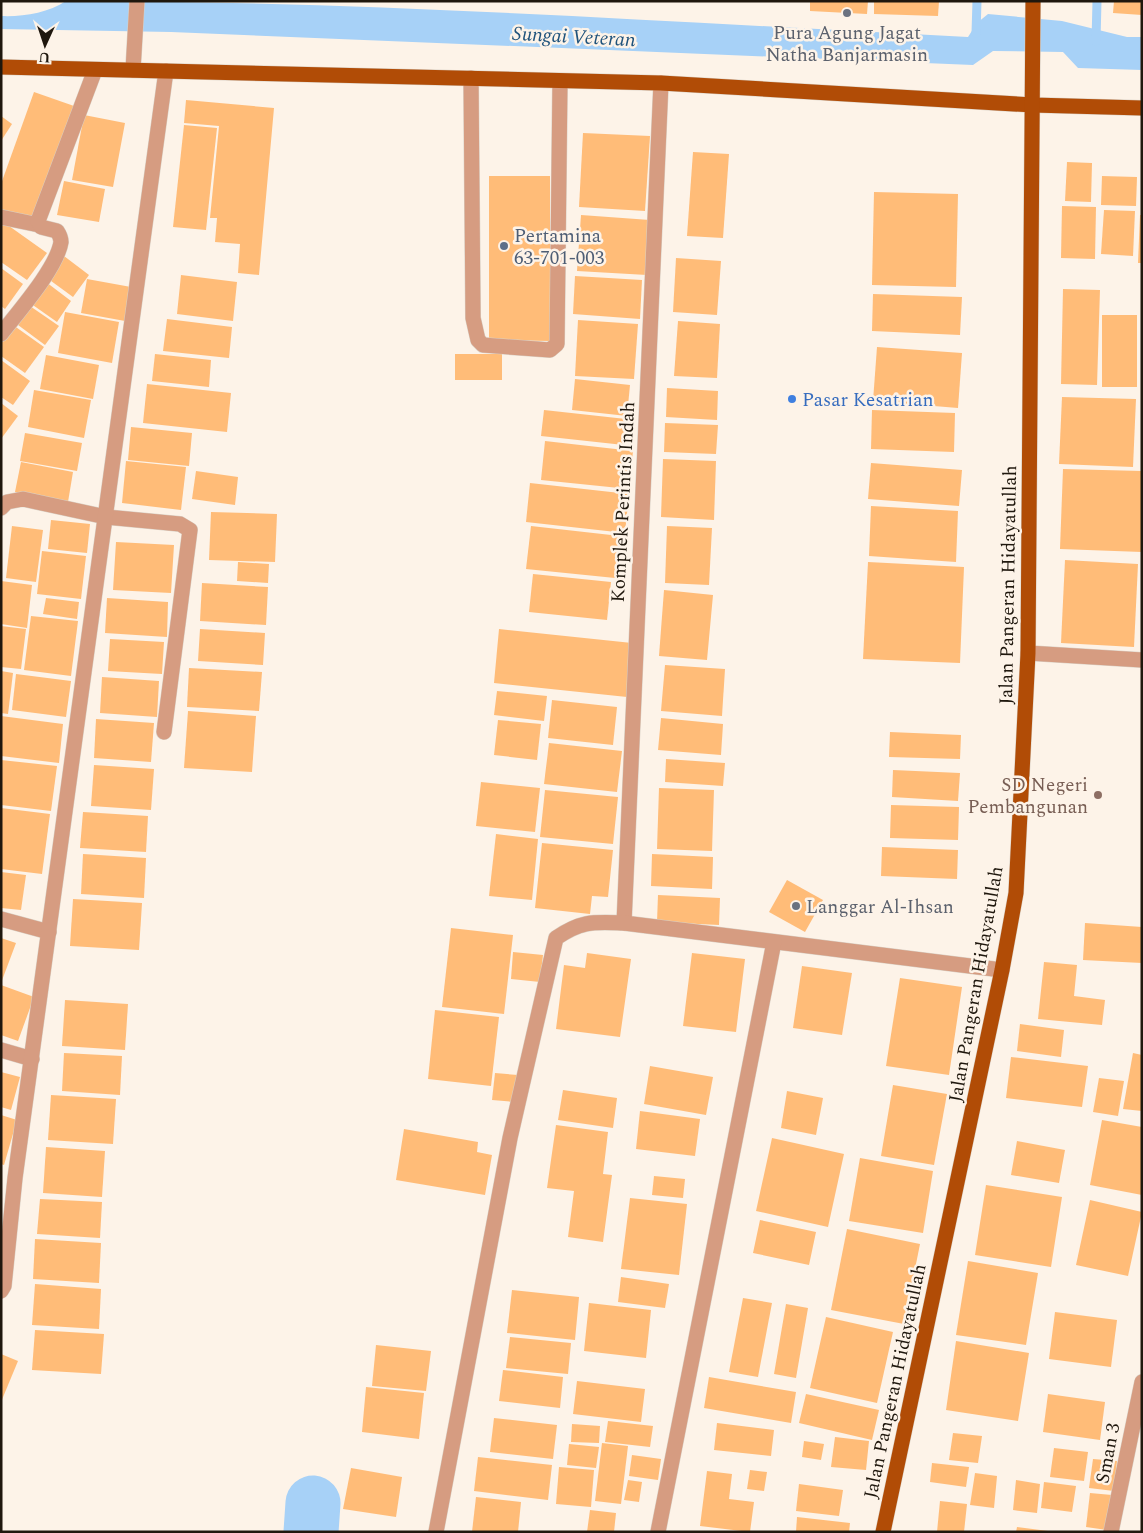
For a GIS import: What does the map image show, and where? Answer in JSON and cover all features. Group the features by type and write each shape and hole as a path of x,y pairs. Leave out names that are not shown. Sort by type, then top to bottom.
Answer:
{"main road":[{"name":"Jalan Pangeran Hidayatullah","path":"883,1532 1002,970 1016,893 1028,653 1033,4"},
{"path":"1,67 661,83 1033,105 1142,108"}],"street":[{"path":"133,70 137,1"},
{"path":"38,225 95,70"},
{"path":"1,1291 4,1286 8,1176 32,1059 166,71"},
{"path":"471,78 473,318 478,340 483,345 550,350 557,344 560,81"},
{"name":"Komplek Perintis Indah","path":"624,923 661,83"},
{"path":"1,217 58,231 61,241 54,263 1,334"},
{"path":"1,508 7,502 23,498 106,517 180,524 190,530 164,732"},
{"path":"1028,653 1142,660"},
{"path":"1,919 49,932"},
{"path":"436,1532 510,1138 556,938 574,926 593,922 624,923 1002,970"},
{"path":"658,1532 774,942"},
{"path":"1,1050 32,1059"},
{"name":"Sman 3","path":"1111,1532 1142,1382"}],"water":[{"name":"Sungai Veteran","path":"66,1 405,8 968,37 977,23 988,14 1062,21 1127,37 1142,37 1142,70 1078,68 1063,52 993,51 973,65 171,32 1,29 1,16 35,13 51,9"}],"building":[{"path":"810,1 868,1 867,14 810,11"},
{"path":"874,1 939,1 938,16 874,14"},
{"path":"1114,1 1142,1 1142,15 1113,13"},
{"path":"34,92 74,106 33,222 1,211 1,184"},
{"path":"186,100 274,108 259,275 238,273 240,244 215,242 217,218 210,218 219,126 184,123"},
{"path":"84,115 125,123 113,187 72,180"},
{"path":"1,116 12,124 1,141"},
{"path":"184,125 217,128 206,230 173,227"},
{"path":"583,133 650,136 645,211 579,207"},
{"path":"693,152 729,154 723,238 687,236"},
{"path":"1067,162 1092,163 1091,202 1065,201"},
{"path":"489,176 550,176 550,341 489,340"},
{"path":"1102,176 1137,177 1136,206 1101,205"},
{"path":"64,181 105,189 99,222 57,215"},
{"path":"874,192 958,194 956,287 872,285"},
{"path":"1062,206 1096,207 1095,259 1061,258"},
{"path":"1104,210 1135,211 1133,256 1101,254"},
{"path":"581,215 650,220 647,275 577,271"},
{"path":"1140,215 1142,215 1142,263 1138,263"},
{"path":"2,221 47,253 27,280 1,262"},
{"path":"64,256 89,275 73,297 47,278"},
{"path":"676,258 721,261 717,315 673,312"},
{"path":"1,268 23,284 5,309 1,306"},
{"path":"181,275 237,282 233,321 177,314"},
{"path":"575,276 642,280 640,319 573,314"},
{"path":"87,279 131,287 125,321 81,313"},
{"path":"46,282 71,301 57,322 30,303"},
{"path":"1063,289 1100,290 1097,385 1061,384"},
{"path":"873,294 962,297 960,335 872,331"},
{"path":"27,304 59,326 45,345 14,322"},
{"path":"65,312 119,322 112,363 58,353"},
{"path":"1102,315 1137,315 1137,387 1102,387"},
{"path":"167,319 232,327 229,358 163,351"},
{"path":"578,320 638,324 634,379 575,376"},
{"path":"678,321 720,324 717,378 674,376"},
{"path":"13,325 44,347 25,373 1,356 1,341"},
{"path":"877,347 962,353 958,408 873,401"},
{"path":"155,354 211,360 209,387 152,381"},
{"path":"455,354 502,354 502,380 455,380"},
{"path":"46,355 99,365 93,399 40,389"},
{"path":"1,360 30,381 13,405 1,397"},
{"path":"575,379 630,385 627,416 572,410"},
{"path":"147,384 231,393 227,432 143,423"},
{"path":"667,388 718,391 717,420 666,417"},
{"path":"34,390 91,400 84,438 28,427"},
{"path":"1062,397 1136,399 1133,467 1059,464"},
{"path":"1,403 18,416 1,439"},
{"path":"544,410 635,420 633,446 541,436"},
{"path":"872,410 955,413 954,452 871,449"},
{"path":"665,423 718,425 716,454 664,452"},
{"path":"131,427 192,433 189,466 128,460"},
{"path":"25,433 82,443 77,471 20,461"},
{"path":"545,441 633,451 629,489 541,480"},
{"path":"663,459 716,461 714,520 661,517"},
{"path":"126,461 186,467 181,510 122,503"},
{"path":"21,462 73,472 68,502 15,492"},
{"path":"871,463 962,470 959,506 868,499"},
{"path":"1063,469 1142,471 1142,552 1060,549"},
{"path":"196,471 238,477 235,505 192,499"},
{"path":"530,483 629,494 625,533 526,522"},
{"path":"871,506 958,511 956,562 869,556"},
{"path":"211,512 277,514 275,562 209,560"},
{"path":"51,520 90,524 87,553 48,549"},
{"path":"12,526 43,530 36,582 6,578"},
{"path":"531,526 620,536 615,578 526,569"},
{"path":"667,526 712,528 709,585 665,583"},
{"path":"116,542 174,545 171,593 113,590"},
{"path":"42,551 86,556 81,599 37,594"},
{"path":"1065,560 1138,564 1134,647 1061,643"},
{"path":"238,562 269,564 268,583 237,581"},
{"path":"868,562 964,567 960,663 863,659"},
{"path":"533,574 611,582 607,620 529,612"},
{"path":"1,581 32,585 27,628 1,624"},
{"path":"202,583 268,587 266,625 200,621"},
{"path":"664,590 713,595 707,660 659,656"},
{"path":"46,598 79,602 77,619 43,614"},
{"path":"107,598 168,602 167,637 105,633"},
{"path":"31,616 78,621 71,676 24,670"},
{"path":"1,626 26,629 21,669 1,667"},
{"path":"200,629 265,633 263,665 198,661"},
{"path":"499,629 632,643 627,697 494,683"},
{"path":"110,639 164,642 162,674 108,671"},
{"path":"665,665 725,669 722,716 661,711"},
{"path":"189,668 262,672 259,711 187,707"},
{"path":"1,671 13,673 8,714 1,713"},
{"path":"16,674 71,681 66,717 12,710"},
{"path":"102,677 159,681 157,717 100,713"},
{"path":"497,691 547,696 544,721 494,715"},
{"path":"552,700 617,707 613,745 548,738"},
{"path":"188,711 256,716 252,772 184,768"},
{"path":"1,716 63,724 59,763 1,756"},
{"path":"661,718 723,724 721,755 658,750"},
{"path":"96,719 154,723 151,762 94,758"},
{"path":"498,720 541,724 537,760 494,755"},
{"path":"890,732 961,735 960,759 889,757"},
{"path":"549,743 622,751 617,792 544,784"},
{"path":"666,759 725,763 723,786 665,782"},
{"path":"1,760 57,766 51,811 1,805"},
{"path":"94,765 154,769 151,810 91,806"},
{"path":"893,770 960,773 958,801 892,797"},
{"path":"481,782 540,788 535,832 476,826"},
{"path":"659,788 714,790 712,851 657,849"},
{"path":"545,790 618,797 613,844 540,837"},
{"path":"891,805 959,807 958,840 890,838"},
{"path":"1,808 50,814 42,874 1,869"},
{"path":"83,812 148,816 146,852 80,848"},
{"path":"496,834 538,839 532,900 489,896"},
{"path":"542,843 613,850 608,897 592,896 590,914 535,908"},
{"path":"882,847 958,850 957,879 881,876"},
{"path":"83,854 146,858 144,898 81,894"},
{"path":"652,854 713,857 712,889 651,886"},
{"path":"1,872 26,875 21,910 1,908"},
{"name":"Langgar Al-Ihsan","path":"787,880 823,900 805,932 769,912"},
{"path":"658,895 720,898 719,925 657,922"},
{"path":"73,899 142,903 139,950 70,946"},
{"path":"1085,923 1142,927 1142,963 1083,960"},
{"path":"451,928 513,935 504,1014 442,1007"},
{"path":"1,938 16,943 1,983"},
{"path":"513,952 543,955 540,982 511,979"},
{"path":"587,953 631,959 620,1037 556,1029 564,965 585,968"},
{"path":"692,953 745,959 736,1032 683,1026"},
{"path":"1044,962 1077,965 1074,996 1105,1000 1102,1025 1038,1019"},
{"path":"802,966 852,973 842,1035 793,1028"},
{"path":"900,978 962,987 949,1075 886,1066"},
{"path":"1,985 34,997 18,1041 1,1035"},
{"path":"65,1000 128,1004 125,1050 62,1046"},
{"path":"435,1010 499,1017 491,1086 428,1079"},
{"path":"1020,1024 1064,1030 1061,1057 1017,1051"},
{"path":"64,1053 122,1056 120,1095 62,1091"},
{"path":"1133,1053 1142,1055 1142,1111 1123,1109"},
{"path":"1011,1057 1088,1066 1082,1107 1006,1098"},
{"path":"650,1066 713,1077 706,1115 644,1104"},
{"path":"1,1072 20,1077 11,1110 1,1107"},
{"path":"495,1073 518,1075 515,1102 492,1100"},
{"path":"1099,1078 1124,1081 1118,1116 1093,1112"},
{"path":"893,1085 947,1094 934,1165 881,1156"},
{"path":"563,1090 617,1098 613,1128 558,1120"},
{"path":"787,1091 823,1098 816,1135 781,1128"},
{"path":"51,1095 116,1099 113,1144 48,1140"},
{"path":"640,1111 700,1119 695,1156 636,1149"},
{"path":"1,1115 17,1120 4,1165 1,1164"},
{"path":"1102,1120 1142,1127 1142,1195 1090,1185"},
{"path":"556,1125 608,1132 603,1174 612,1175 603,1242 568,1237 574,1191 547,1188"},
{"path":"404,1129 478,1142 477,1152 492,1155 485,1195 396,1180"},
{"path":"772,1138 844,1154 828,1227 756,1211"},
{"path":"1017,1141 1065,1150 1059,1183 1011,1175"},
{"path":"46,1147 105,1151 102,1197 43,1193"},
{"path":"860,1158 933,1171 923,1233 849,1221"},
{"path":"654,1176 685,1179 683,1198 652,1195"},
{"path":"986,1185 1062,1197 1051,1267 975,1255"},
{"path":"630,1198 687,1204 679,1275 621,1269"},
{"path":"40,1199 102,1202 100,1238 37,1234"},
{"path":"1090,1200 1142,1212 1128,1276 1076,1265"},
{"path":"760,1220 816,1232 809,1265 753,1253"},
{"path":"847,1229 920,1244 904,1324 831,1310"},
{"path":"35,1239 101,1243 99,1283 33,1279"},
{"path":"968,1261 1038,1273 1026,1345 956,1335"},
{"path":"621,1277 669,1284 665,1308 618,1302"},
{"path":"35,1284 101,1289 99,1329 32,1325"},
{"path":"512,1290 579,1297 575,1340 507,1333"},
{"path":"743,1298 772,1303 758,1377 729,1372"},
{"path":"589,1303 651,1310 646,1358 584,1351"},
{"path":"786,1304 808,1308 796,1378 774,1374"},
{"path":"1055,1312 1117,1320 1111,1367 1049,1359"},
{"path":"826,1317 893,1332 877,1403 810,1388"},
{"path":"35,1330 104,1334 101,1374 32,1370"},
{"path":"510,1337 571,1343 568,1374 506,1368"},
{"path":"956,1341 1029,1353 1018,1421 946,1410"},
{"path":"376,1345 431,1351 426,1391 372,1386"},
{"path":"1,1354 18,1361 1,1402"},
{"path":"503,1370 563,1377 560,1408 499,1401"},
{"path":"709,1377 796,1392 791,1423 704,1408"},
{"path":"577,1381 645,1389 641,1422 573,1414"},
{"path":"366,1387 424,1393 419,1439 362,1432"},
{"path":"806,1394 879,1410 872,1440 799,1423"},
{"path":"1048,1394 1105,1402 1100,1440 1043,1432"},
{"path":"494,1418 557,1425 553,1459 490,1452"},
{"path":"608,1421 653,1426 650,1447 605,1442"},
{"path":"717,1423 774,1430 771,1456 714,1450"},
{"path":"572,1424 600,1426 599,1443 571,1442"},
{"path":"953,1433 982,1436 978,1463 949,1460"},
{"path":"835,1437 869,1441 866,1470 831,1467"},
{"path":"804,1441 824,1444 821,1460 802,1457"},
{"path":"602,1443 628,1446 621,1504 595,1501"},
{"path":"569,1444 599,1447 596,1468 567,1465"},
{"path":"1054,1448 1088,1452 1084,1481 1050,1477"},
{"path":"632,1455 661,1459 658,1480 629,1476"},
{"path":"478,1457 552,1465 548,1500 474,1491"},
{"path":"1093,1459 1117,1461 1114,1491 1089,1488"},
{"path":"932,1463 969,1467 966,1487 930,1482"},
{"path":"559,1467 594,1470 591,1507 556,1504"},
{"path":"351,1468 402,1477 396,1517 343,1509"},
{"path":"750,1470 767,1472 764,1491 747,1489"},
{"path":"707,1471 732,1474 729,1499 754,1502 750,1532 700,1526"},
{"path":"975,1473 997,1476 994,1508 970,1505"},
{"path":"628,1480 642,1482 639,1502 624,1500"},
{"path":"1016,1480 1040,1484 1037,1513 1013,1510"},
{"path":"1044,1482 1076,1486 1072,1512 1041,1508"},
{"path":"799,1484 843,1490 839,1516 796,1511"},
{"path":"1090,1493 1112,1495 1107,1530 1086,1527"},
{"path":"476,1497 521,1502 518,1532 472,1532"},
{"path":"940,1501 967,1504 964,1532 937,1532"},
{"path":"590,1510 616,1513 614,1532 587,1532"},
{"path":"797,1517 850,1523 849,1532 796,1532"},
{"path":"1017,1527 1048,1531 1048,1532 1016,1532"}],"waterway":[{"path":"976,33 977,1"},
{"path":"1096,41 1097,1"},
{"path":"311,1532 313,1503"}],"place":[{"name":"Pura Agung Jagat Natha Banjarmasin","path":"847,13"},
{"name":"Pertamina 63-701-003","path":"504,246"},
{"name":"Pasar Kesatrian","path":"792,399"},
{"name":"SD Negeri Pembangunan","path":"1098,795"},
{"name":"Langgar Al-Ihsan","path":"796,906"}]}
